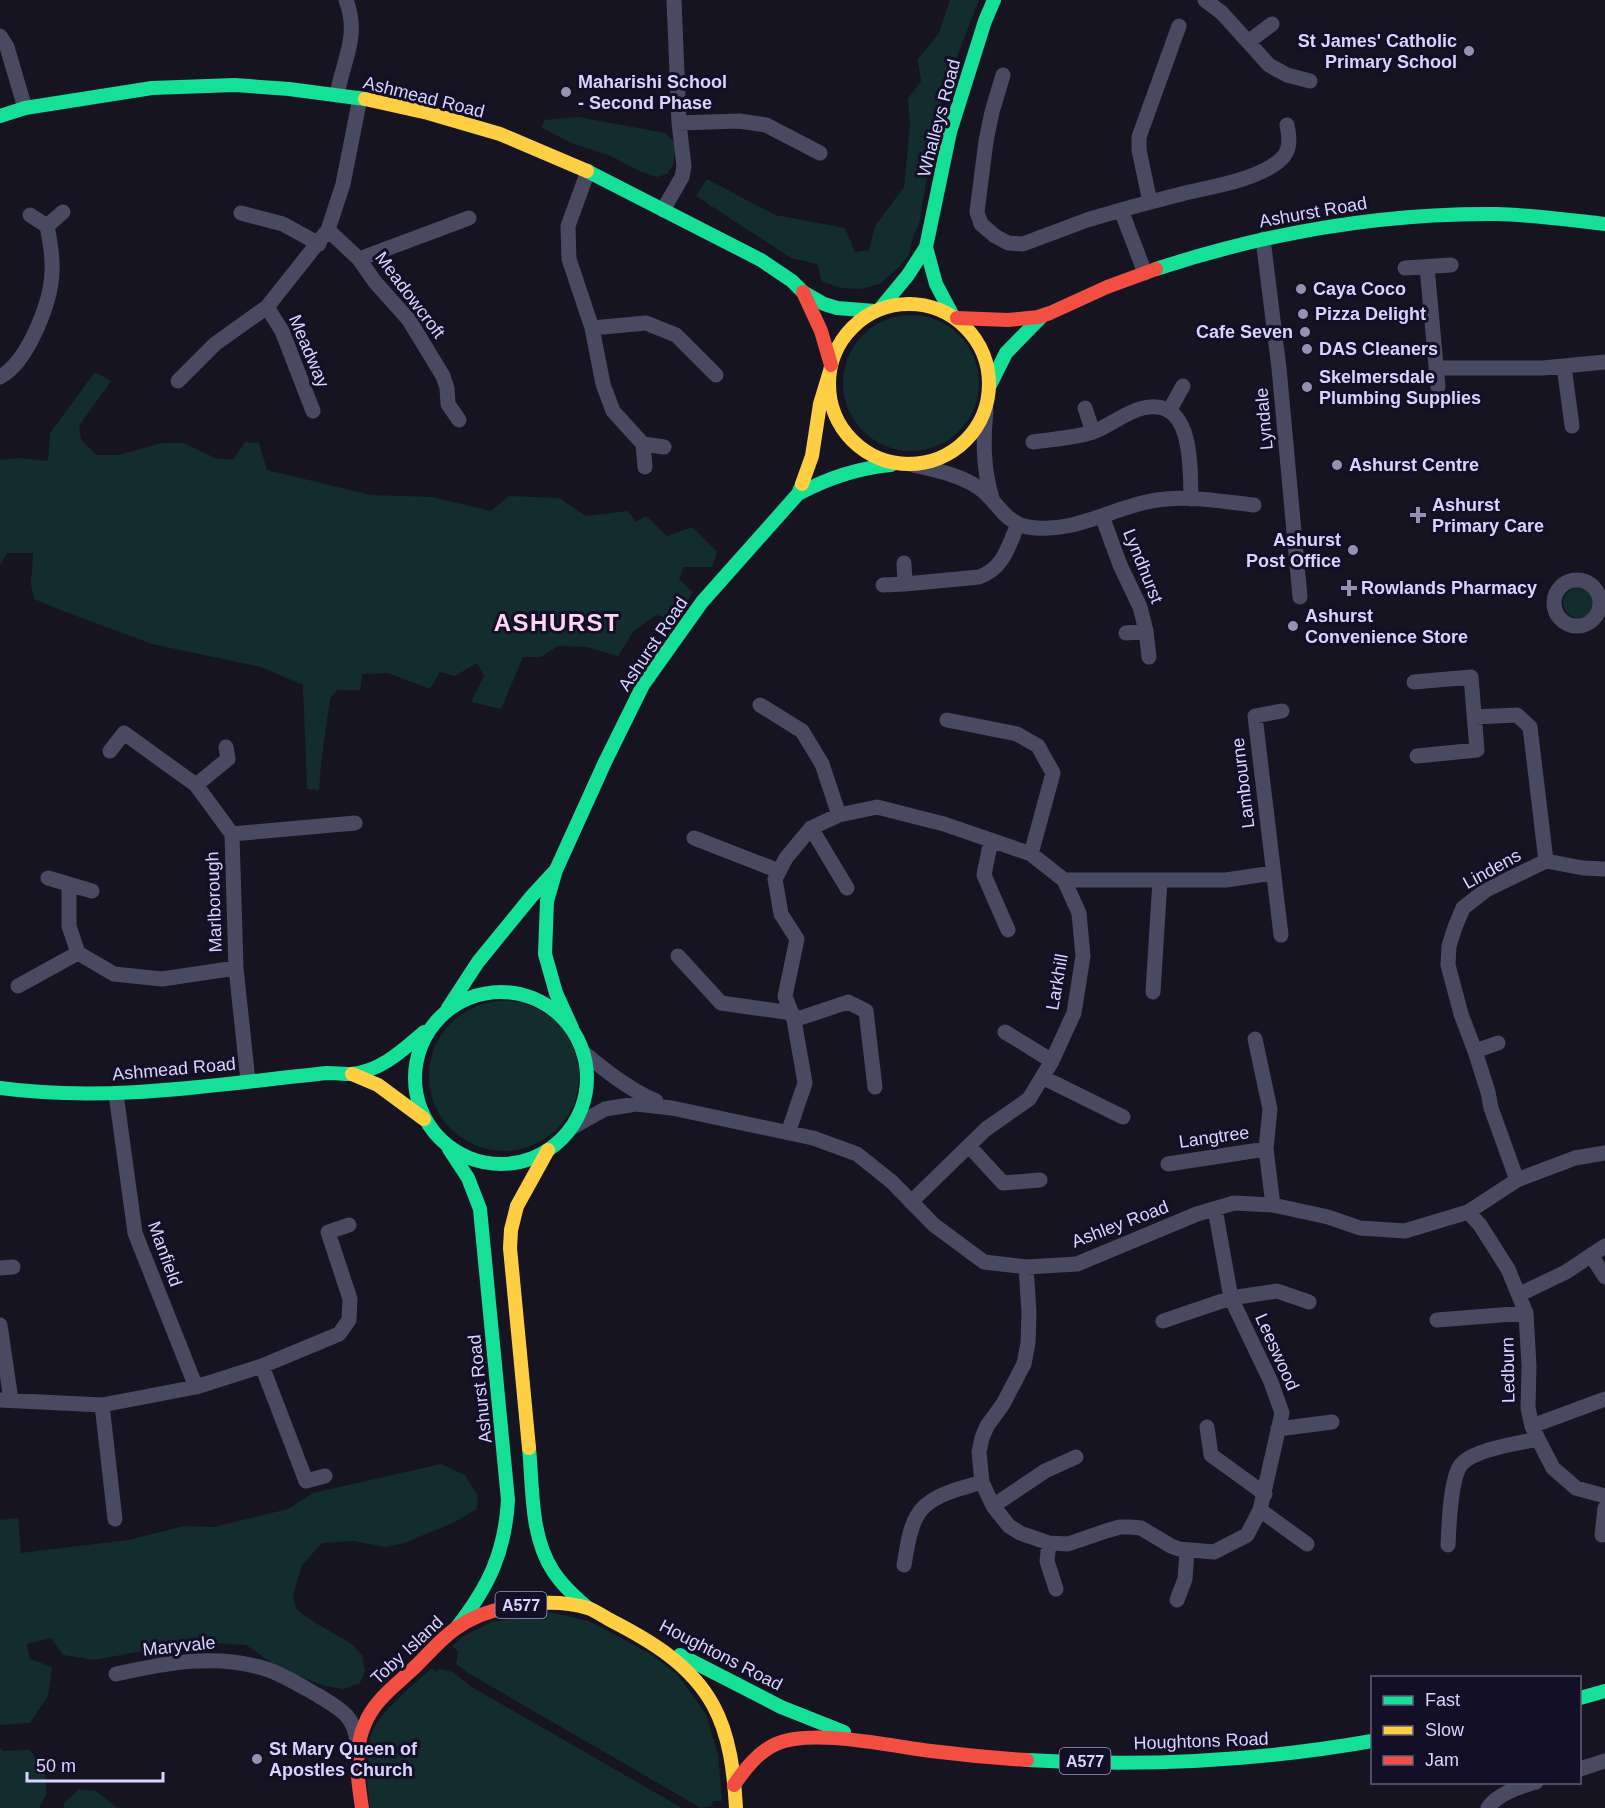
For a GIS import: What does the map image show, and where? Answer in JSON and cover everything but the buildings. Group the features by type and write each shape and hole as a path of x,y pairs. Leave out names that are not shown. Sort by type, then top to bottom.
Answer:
{"street":[{"path":"337,95 340,74 352,39 346,0"},
{"path":"663,210 682,177 684,166 679,123 674,0"},
{"name":"Whalleys Road","path":"877,310 908,275 926,247 950,132 985,21 994,0"},
{"path":"1204,0 1222,14 1278,71 1310,81"},
{"path":"1248,42 1272,24"},
{"path":"1150,202 1139,150 1139,137 1179,26"},
{"path":"0,36 7,47 25,108"},
{"path":"1003,75 992,112 977,212 981,224 1008,243 1023,244 1087,220 1248,177 1285,155 1288,150 1289,135 1287,124"},
{"name":"Ashmead Road","path":"0,116 25,108 152,88 236,85 360,98 428,113 500,134 588,171 761,260 792,281 803,292 824,304 837,308 877,310"},
{"path":"178,381 215,344 267,307 328,230 343,184 360,98"},
{"path":"679,123 739,121 766,125 820,153"},
{"path":"588,171 568,226 568,259 592,328 603,384 613,411 643,444 645,467"},
{"path":"1121,210 1145,273"},
{"path":"47,226 63,212"},
{"path":"241,213 284,224 318,244"},
{"name":"Ashurst Road","path":"955,316 1000,321 1041,317 1084,297 1176,262 1263,238 1318,227 1398,218 1479,214 1605,224"},
{"path":"0,377 6,374 25,353 42,318 52,276 53,261 47,226 30,215"},
{"name":"Meadowcroft","path":"358,259 469,218"},
{"name":"Meadowcroft","path":"328,230 358,259 409,320 443,376 447,388 448,404 459,420"},
{"name":"Lyndale","path":"1263,238 1279,368 1300,597"},
{"name":"Whalleys Road","path":"926,247 936,284 955,316"},
{"path":"1405,268 1451,265"},
{"path":"1427,267 1438,387"},
{"name":"Ashmead Road","path":"803,292 821,331 830,368"},
{"path":"884,585 979,577 989,573 998,567 1018,524 999,510 982,489 970,482 956,476 876,457 854,442 838,422 830,397 830,368 840,343 855,324 877,310 903,303 929,305 955,316 976,338 987,360 990,385 983,441 986,479 992,499"},
{"name":"Meadway","path":"267,307 282,331 313,411"},
{"name":"Ashurst Road","path":"990,385 1006,353 1041,317"},
{"path":"592,328 645,323 676,334 716,375"},
{"path":"1436,368 1543,368 1605,362"},
{"path":"1564,366 1572,426"},
{"name":"Ashurst Road","path":"798,494 812,456 820,404 830,368"},
{"path":"1169,411 1183,386"},
{"path":"1085,408 1093,432"},
{"path":"1033,442 1093,432 1136,410 1162,408 1169,411 1181,424 1187,440 1190,456 1191,499"},
{"path":"905,464 934,461 957,449 974,432 986,410"},
{"path":"643,444 664,447"},
{"name":"Ashurst Road","path":"572,1028 556,993 545,954 548,901 556,870 604,762 644,685 702,602 798,494 839,473 866,467 905,464"},
{"name":"Lyndhurst","path":"1018,524 1027,527 1049,528 1080,523 1127,507 1157,500 1191,499 1254,505"},
{"name":"Lyndhurst","path":"1102,516 1120,565 1140,606 1149,657"},
{"path":"904,563 905,584"},
{"name":"Lyndhurst","path":"1126,633 1146,631"},
{"path":"1414,682 1471,677 1477,750 1417,756"},
{"path":"760,705 802,731 822,764 839,815"},
{"name":"Lambourne","path":"1281,935 1255,716 1282,711"},
{"name":"Lindens","path":"1474,717 1517,715 1530,727 1545,861"},
{"path":"947,720 1017,734 1038,746 1053,773 1031,854"},
{"name":"Marlborough","path":"110,751 124,733 196,785 232,834 236,968 248,1081"},
{"path":"196,785 228,759 226,747"},
{"name":"Larkhill","path":"779,871 786,858 811,828 839,815 877,807 944,824 1031,854 1064,880 1079,913 1083,956 1074,1013 1052,1061 1029,1099 986,1129 911,1202"},
{"name":"Marlborough","path":"232,834 355,823"},
{"path":"811,828 847,888"},
{"path":"694,838 779,871 775,879 781,914 797,939 785,996 793,1017 805,1083 788,1133"},
{"path":"991,840 984,875 1008,930"},
{"name":"Lindens","path":"1518,1180 1491,1108 1475,1051 1461,1014 1448,965 1449,946 1463,908 1486,890 1545,861 1605,869"},
{"name":"Ashurst Road","path":"447,1010 478,962 556,870"},
{"path":"1064,880 1226,880 1273,873"},
{"path":"48,878 92,891"},
{"path":"1153,992 1160,880"},
{"path":"18,986 78,953 69,926 69,884"},
{"name":"Marlborough","path":"78,953 114,974 162,979 236,968"},
{"path":"678,956 721,1004 793,1017 848,1002 866,1011 875,1087"},
{"path":"499,992 527,996 552,1008 572,1028 584,1052 587,1079 583,1105 561,1141 523,1162 495,1164 468,1158 445,1144 424,1119 416,1096 414,1071 420,1047 432,1026 447,1010 471,997 499,992"},
{"name":"Ashmead Road","path":"0,1088 22,1091 116,1094 327,1073 352,1074 371,1069 387,1061 432,1026"},
{"path":"1005,1032 1052,1061"},
{"path":"1255,1039 1270,1109 1266,1149 1272,1204"},
{"path":"1475,1051 1498,1043"},
{"name":"Ashley Road","path":"584,1052 639,1094 672,1108"},
{"name":"Ashmead Road","path":"352,1074 378,1085 424,1119"},
{"path":"1042,1077 1124,1117"},
{"name":"Manfield","path":"116,1094 135,1233 196,1387"},
{"name":"Ashley Road","path":"571,1128 605,1109 636,1104 672,1108 813,1138 856,1154 892,1182 934,1225 984,1262 1026,1267 1077,1264 1197,1214 1234,1203 1272,1204 1328,1217 1360,1228 1405,1231 1468,1212 1518,1180 1575,1158 1605,1153"},
{"name":"Ashurst Road","path":"445,1144 466,1174 475,1191 480,1209 508,1500 508,1525 495,1569 458,1627"},
{"path":"969,1146 1004,1183 1040,1180"},
{"name":"Langtree","path":"1168,1164 1266,1149"},
{"path":"548,1150 518,1206 511,1239 511,1259 538,1535 549,1566 561,1584 588,1608"},
{"name":"Leeswood","path":"1026,1267 1029,1312 1028,1343 1024,1364 1014,1386 987,1426 980,1452 982,1482 993,1506 1009,1526 1020,1533 1049,1543 1068,1544 1120,1527 1131,1527 1141,1528 1171,1546 1188,1551 1214,1552 1247,1535 1260,1510 1282,1413 1271,1382 1231,1298 1215,1209"},
{"name":"Ledburn","path":"1468,1212 1480,1225 1508,1269 1526,1313 1529,1366 1528,1408 1534,1432 1553,1468 1576,1488 1605,1496"},
{"path":"0,1325 5,1400 102,1405 196,1387 262,1366 339,1334 349,1320 350,1299 328,1232 349,1224"},
{"path":"1520,1294 1566,1272 1605,1246"},
{"path":"1591,1255 1605,1277"},
{"name":"Leeswood","path":"1163,1321 1231,1298 1277,1291 1309,1302"},
{"name":"Ledburn","path":"1437,1320 1526,1313"},
{"path":"262,1366 306,1481 325,1476"},
{"name":"Ledburn","path":"1448,1545 1453,1487 1460,1466 1480,1452 1534,1432 1605,1399"},
{"path":"102,1405 116,1519"},
{"path":"1278,1429 1332,1422"},
{"path":"1207,1427 1211,1455 1265,1494"},
{"path":"993,1506 1045,1471 1076,1457"},
{"path":"904,1565 911,1530 916,1516 924,1507 946,1494 982,1482"},
{"path":"1602,1535 1605,1508"},
{"path":"1260,1510 1307,1544"},
{"path":"1049,1543 1047,1561 1056,1589"},
{"path":"1177,1600 1185,1580 1188,1551"},
{"name":"Toby Island","path":"362,1808 357,1778 357,1752 369,1715 380,1700 458,1627 486,1613 509,1607 558,1603 588,1608 640,1634 678,1662 698,1683 713,1706 731,1755 736,1808"},
{"name":"Houghtons Road","path":"640,1634 795,1713 825,1726 886,1745"},
{"name":"Maryvale","path":"116,1674 198,1660 236,1662 268,1670 344,1711"},
{"path":"1581,1698 1605,1691"},
{"path":"357,1752 356,1735 344,1711 365,1708 380,1700"},
{"name":"Houghtons Road","path":"735,1785 749,1764 765,1750 783,1741 802,1738 824,1738 958,1754 1071,1761 1178,1761 1285,1755 1367,1742"},
{"path":"1581,1769 1605,1761"},
{"path":"1488,1808 1492,1802 1516,1788 1529,1784"}],"green space":[{"path":"950,0 979,0 958,54 937,119 919,224 909,255 880,284 861,289 840,288 822,281 817,264 791,258 696,196 707,179 775,215 845,228 855,252 869,250 875,226 904,187 910,125 908,99 921,81 918,59 939,33"},
{"path":"578,117 665,133 676,144 673,165 667,174 657,177 641,172 611,156 571,143 541,127 545,120"},
{"path":"911,315 937,320 959,335 974,357 979,383 974,409 959,431 937,446 911,451 885,446 863,431 848,409 843,383 848,357 863,335 885,320"},
{"path":"95,372 111,381 79,426 81,440 97,455 118,455 162,443 184,443 215,458 233,460 245,442 259,443 267,470 371,495 432,497 491,511 509,496 559,498 586,516 628,511 636,522 646,516 667,536 692,527 717,552 712,567 684,567 679,579 693,592 676,620 656,615 634,631 618,656 587,647 558,646 541,657 523,657 501,709 471,702 484,676 477,663 455,676 440,672 430,689 388,673 362,674 360,690 337,690 330,699 319,790 307,789 303,685 261,667 152,644 34,599 31,584 33,553 7,553 0,565 0,460 19,458 48,461 50,433"},
{"path":"1578,588 1589,592 1593,603 1589,614 1578,618 1567,614 1563,603 1567,592"},
{"path":"504,1001 519,1002 533,1007 557,1023 573,1047 578,1061 578,1091 573,1105 557,1129 533,1145 519,1150 504,1151 489,1150 475,1145 451,1129 435,1105 430,1091 429,1076 430,1061 435,1047 451,1023 475,1007 489,1002"},
{"path":"441,1464 465,1475 478,1496 477,1509 453,1523 404,1543 386,1547 353,1541 322,1543 302,1565 293,1595 296,1609 352,1644 362,1655 365,1671 360,1683 344,1689 325,1686 282,1670 246,1645 215,1643 184,1647 179,1656 157,1661 143,1651 94,1660 63,1655 51,1638 27,1644 30,1659 52,1667 48,1696 30,1723 0,1725 0,1520 18,1518 21,1553 128,1540 184,1526 214,1527 288,1509 313,1493"},
{"path":"549,1612 589,1621 651,1654 677,1674 706,1714 718,1755 722,1801 713,1801 712,1806 701,1808 456,1664 458,1651 452,1646 462,1637 492,1622"},
{"path":"432,1668 436,1672 439,1669 453,1672 470,1686 682,1808 370,1808 367,1764 370,1738 387,1710"},
{"path":"0,1747 3,1751 30,1750 44,1769 47,1793 39,1808 0,1808"},
{"path":"79,1789 96,1791 116,1807 122,1808 64,1808 64,1803"}],"traffic: fast":[{"path":"880,309 908,275 926,247 950,132 985,21 994,0"},
{"path":"0,116 25,108 152,88 235,85 289,89 365,99"},
{"path":"587,171 761,260 792,281 803,292 824,304 837,308 875,311"},
{"path":"1156,269 1239,245 1367,221 1496,214 1605,224"},
{"path":"926,247 936,284 953,316"},
{"path":"990,385 1006,353 1041,317"},
{"path":"798,494 843,475 891,465"},
{"path":"572,1028 556,993 545,954 547,901 556,870 643,685 702,602 798,494 802,484"},
{"path":"448,1008 478,962 554,872"},
{"path":"501,992 534,999 562,1017 580,1045 587,1078 580,1111 562,1139 534,1157 501,1164 468,1157 440,1139 422,1111 415,1078 422,1045 440,1017 468,999 501,992"},
{"path":"0,1088 82,1094 123,1093 205,1087 327,1073 351,1074 381,1065 424,1032"},
{"path":"449,1149 468,1178 480,1209 508,1500 503,1536 493,1568 478,1597 457,1627"},
{"path":"529,1448 534,1511 540,1543 553,1571 569,1591 588,1608"},
{"path":"680,1655 781,1707 844,1732"},
{"path":"1581,1698 1605,1691"},
{"path":"1027,1760 1113,1763 1200,1761 1243,1758 1371,1741"}],"traffic: slow":[{"path":"365,99 428,113 500,134 587,171"},
{"path":"909,304 925,305 940,310 954,317 966,327 976,339 983,353 988,368 989,384 988,400 983,415 976,429 966,441 954,451 940,458 925,463 909,464 893,463 878,458 864,451 852,441 842,429 835,415 830,400 829,384 830,368 835,353 842,339 852,327 864,317 878,310 893,305 909,304"},
{"path":"802,484 812,456 820,404 830,371"},
{"path":"352,1074 378,1085 424,1119"},
{"path":"529,1448 510,1248 511,1230 517,1206 548,1150"},
{"path":"506,1608 547,1603 588,1608 641,1637 682,1666 704,1691 719,1717 730,1755 736,1808"}],"traffic: jam":[{"path":"957,318 1008,320 1038,317 1156,269"},
{"path":"803,292 821,331 831,365"},
{"path":"362,1808 357,1756 368,1716 388,1692 455,1629 479,1616 506,1608"},
{"path":"734,1785 752,1762 769,1747 791,1740 810,1738 852,1740 1027,1760"}],"place":[{"name":"St James' Catholic Primary School","path":"1469,51"},
{"name":"Maharishi School - Second Phase","path":"566,92"},
{"name":"Caya Coco","path":"1301,289"},
{"name":"Pizza Delight","path":"1303,314"},
{"name":"Cafe Seven","path":"1305,332"},
{"name":"DAS Cleaners","path":"1307,349"},
{"name":"Skelmersdale Plumbing Supplies","path":"1307,387"},
{"name":"Ashurst Centre","path":"1337,465"},
{"name":"Ashurst Primary Care","path":"1418,515"},
{"name":"Ashurst Post Office","path":"1353,550"},
{"name":"Rowlands Pharmacy","path":"1349,588"},
{"name":"Ashurst Convenience Store","path":"1293,626"},
{"name":"St Mary Queen of Apostles Church","path":"257,1759"}],"district":[{"name":"ASHURST","path":"557,622"}]}
